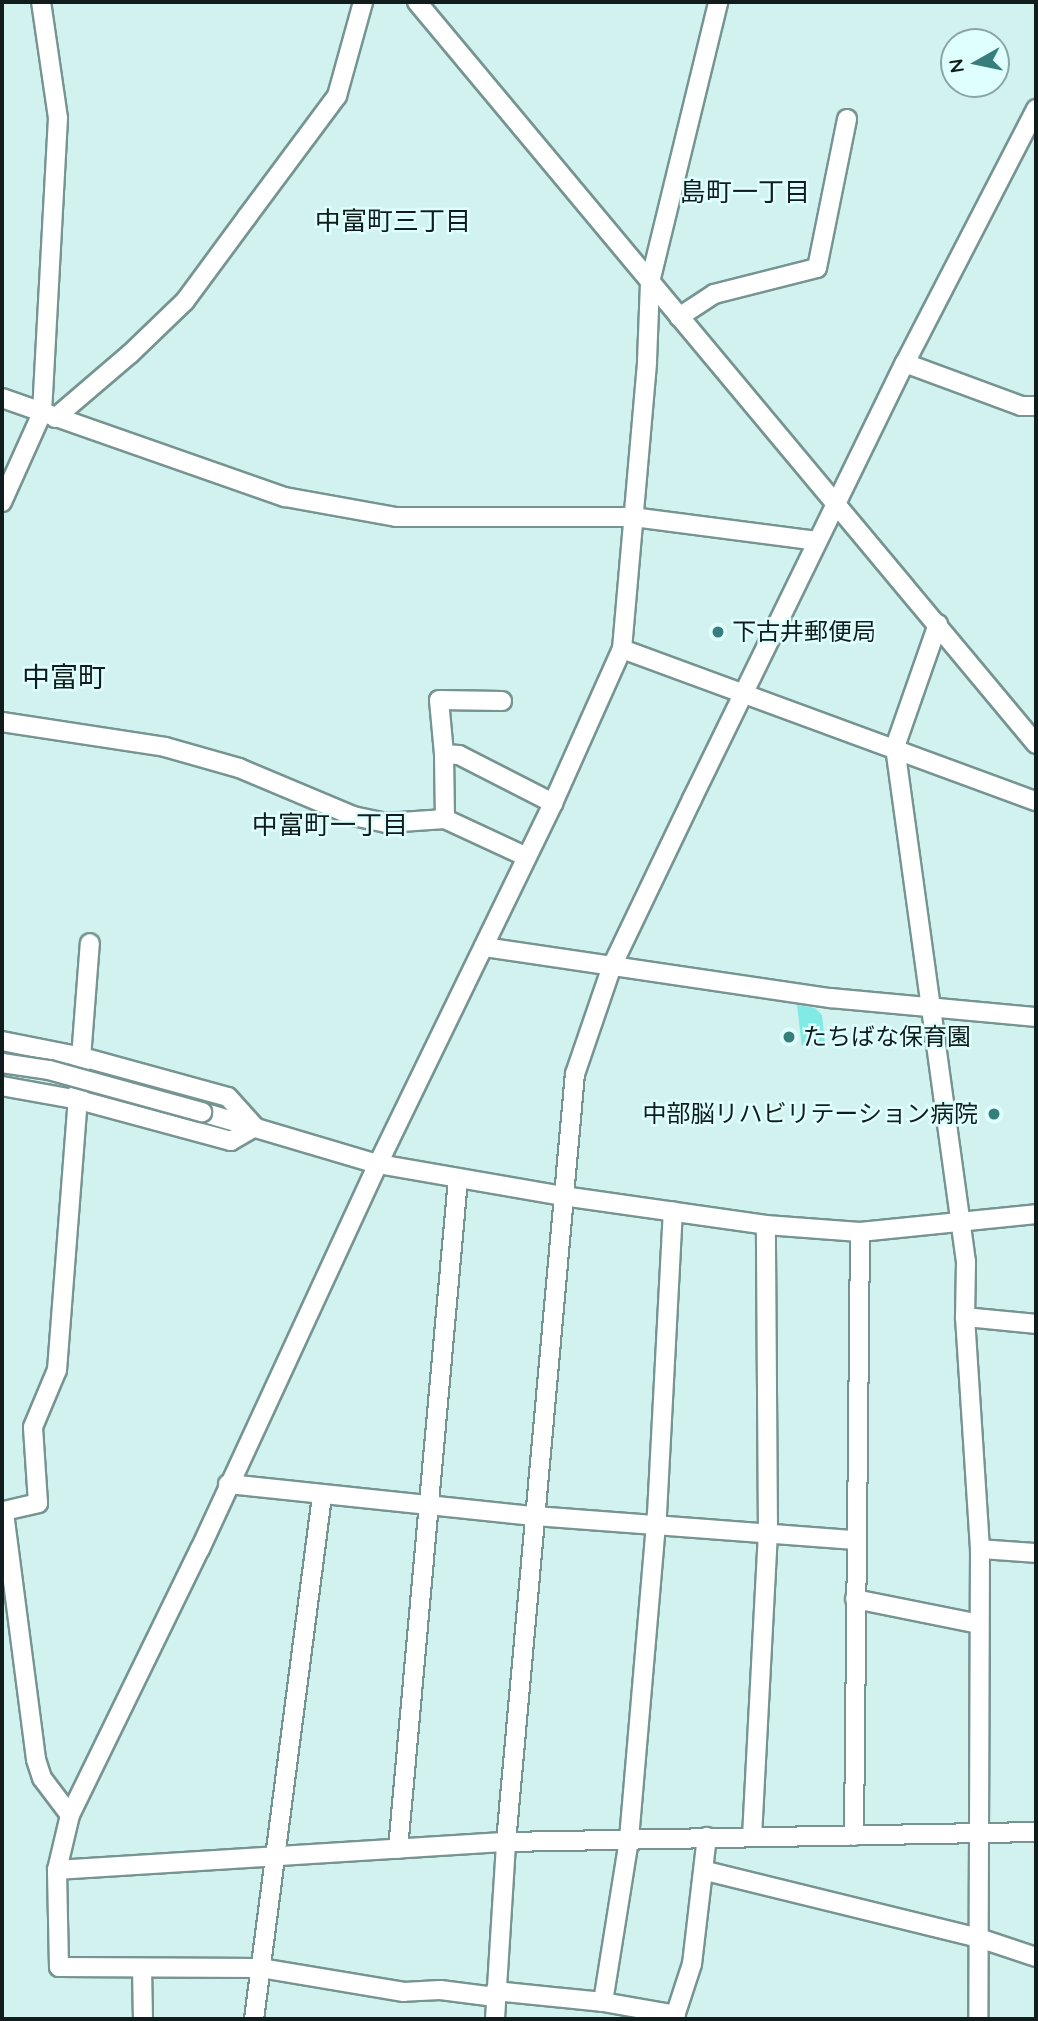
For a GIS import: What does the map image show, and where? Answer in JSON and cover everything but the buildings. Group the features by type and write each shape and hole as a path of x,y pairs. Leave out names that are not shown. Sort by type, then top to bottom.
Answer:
{"street":[{"path":"41,2 58,118 48,415"},
{"path":"2,502 48,415 130,354 185,301 337,96 363,2"},
{"path":"417,2 1036,744"},
{"path":"707,1837 706,1871 692,1964 675,2017 604,2002 440,1990 404,1993 260,1968 59,1967 57,1870 71,1815 194,1562 378,1164 553,803 622,649 647,361 650,282 718,2"},
{"path":"495,2019 506,1842 575,1074 612,966 905,363 1036,109"},
{"path":"679,317 714,294 817,268 847,119"},
{"path":"905,363 1021,407 1036,406"},
{"path":"2,398 285,497 396,517 633,517 817,541"},
{"path":"938,624 895,747 966,1262 965,1317 980,1549 978,2019"},
{"path":"622,649 1036,801"},
{"path":"445,819 444,754 439,700 502,701"},
{"path":"2,722 165,747 239,768 353,816 386,823 445,819 527,858"},
{"path":"444,754 459,755 553,803"},
{"path":"71,1815 42,1778 36,1759 4,1511 38,1503 33,1427 57,1370 90,943"},
{"path":"484,947 751,988 1036,1017"},
{"path":"2,1041 82,1057 228,1097 255,1128"},
{"path":"2,1063 49,1070 378,1164 563,1196 766,1225 860,1231 1036,1214"},
{"path":"2,1086 79,1100 231,1141 255,1128"},
{"path":"398,1849 458,1179"},
{"path":"604,2002 629,1839 656,1525 673,1211"},
{"path":"752,1837 768,1533 766,1225"},
{"path":"853,1836 860,1231"},
{"path":"965,1317 1036,1324"},
{"path":"228,1484 322,1496 534,1516 856,1540"},
{"path":"254,2019 273,1856 322,1496"},
{"path":"980,1549 1036,1553"},
{"path":"855,1599 979,1624"},
{"path":"57,1870 506,1842 1036,1832"},
{"path":"706,1871 979,1938 1036,1957"},
{"path":"142,1968 143,2019"}],"shaded area":[{"path":"797,1005 815,1008 822,1015 825,1044 802,1047"}],"place":[{"name":"下古井郵便局","path":"718,632"},
{"name":"たちばな保育園","path":"789,1037"},
{"name":"中部脳リハビリテーション病院","path":"994,1114"}],"district":[{"name":"島町一丁目","path":"745,192"},
{"name":"中富町三丁目","path":"393,221"},
{"name":"中富町","path":"64,677"},
{"name":"中富町一丁目","path":"330,825"}]}
